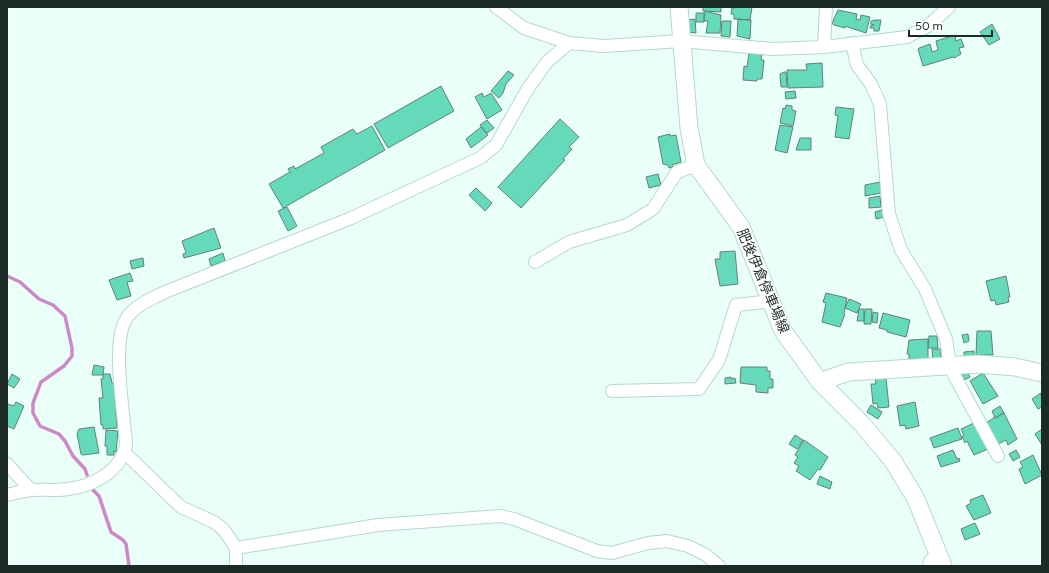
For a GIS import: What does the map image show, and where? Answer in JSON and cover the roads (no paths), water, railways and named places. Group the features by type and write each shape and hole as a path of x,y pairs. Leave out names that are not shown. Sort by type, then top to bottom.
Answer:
{"main road":[{"name":"肥後伊倉停車場線","path":"679,7 689,128 696,165 742,227 783,331 820,382 862,424 893,461 916,499 941,559"},
{"path":"820,382 848,372 978,364 1015,366 1042,373"}],"street":[{"path":"496,7 524,28 569,43 604,46 681,41 773,49 824,47 907,37 928,26 949,7"},
{"path":"824,47 826,7"},
{"path":"7,494 31,490 69,489 100,480 117,466 125,453 126,444 119,344 125,321 137,307 164,292 349,218 480,158 496,145 527,90 547,62 569,43"},
{"path":"852,43 857,65 871,84 880,104 890,214 901,250 925,289 946,339 950,366 998,456"},
{"path":"534,262 569,242 627,226 653,209 677,172 696,165"},
{"path":"612,391 699,389 719,360 736,305 772,301"},
{"path":"125,453 181,507 214,522 224,530 236,548 236,566"},
{"path":"7,464 31,490"},
{"path":"236,548 378,525 501,516 514,519 597,551 612,553 648,543 667,541 694,549 706,555 718,566"},
{"path":"929,566 930,561 941,559"}],"waterway":[{"path":"7,276 20,282 39,299 53,305 65,316 72,348 72,356 64,366 41,382 33,403 33,413 40,426 59,434 65,441 73,456 85,469 87,475"},
{"path":"93,490 99,496 111,532 123,540 126,544 129,566"}]}
